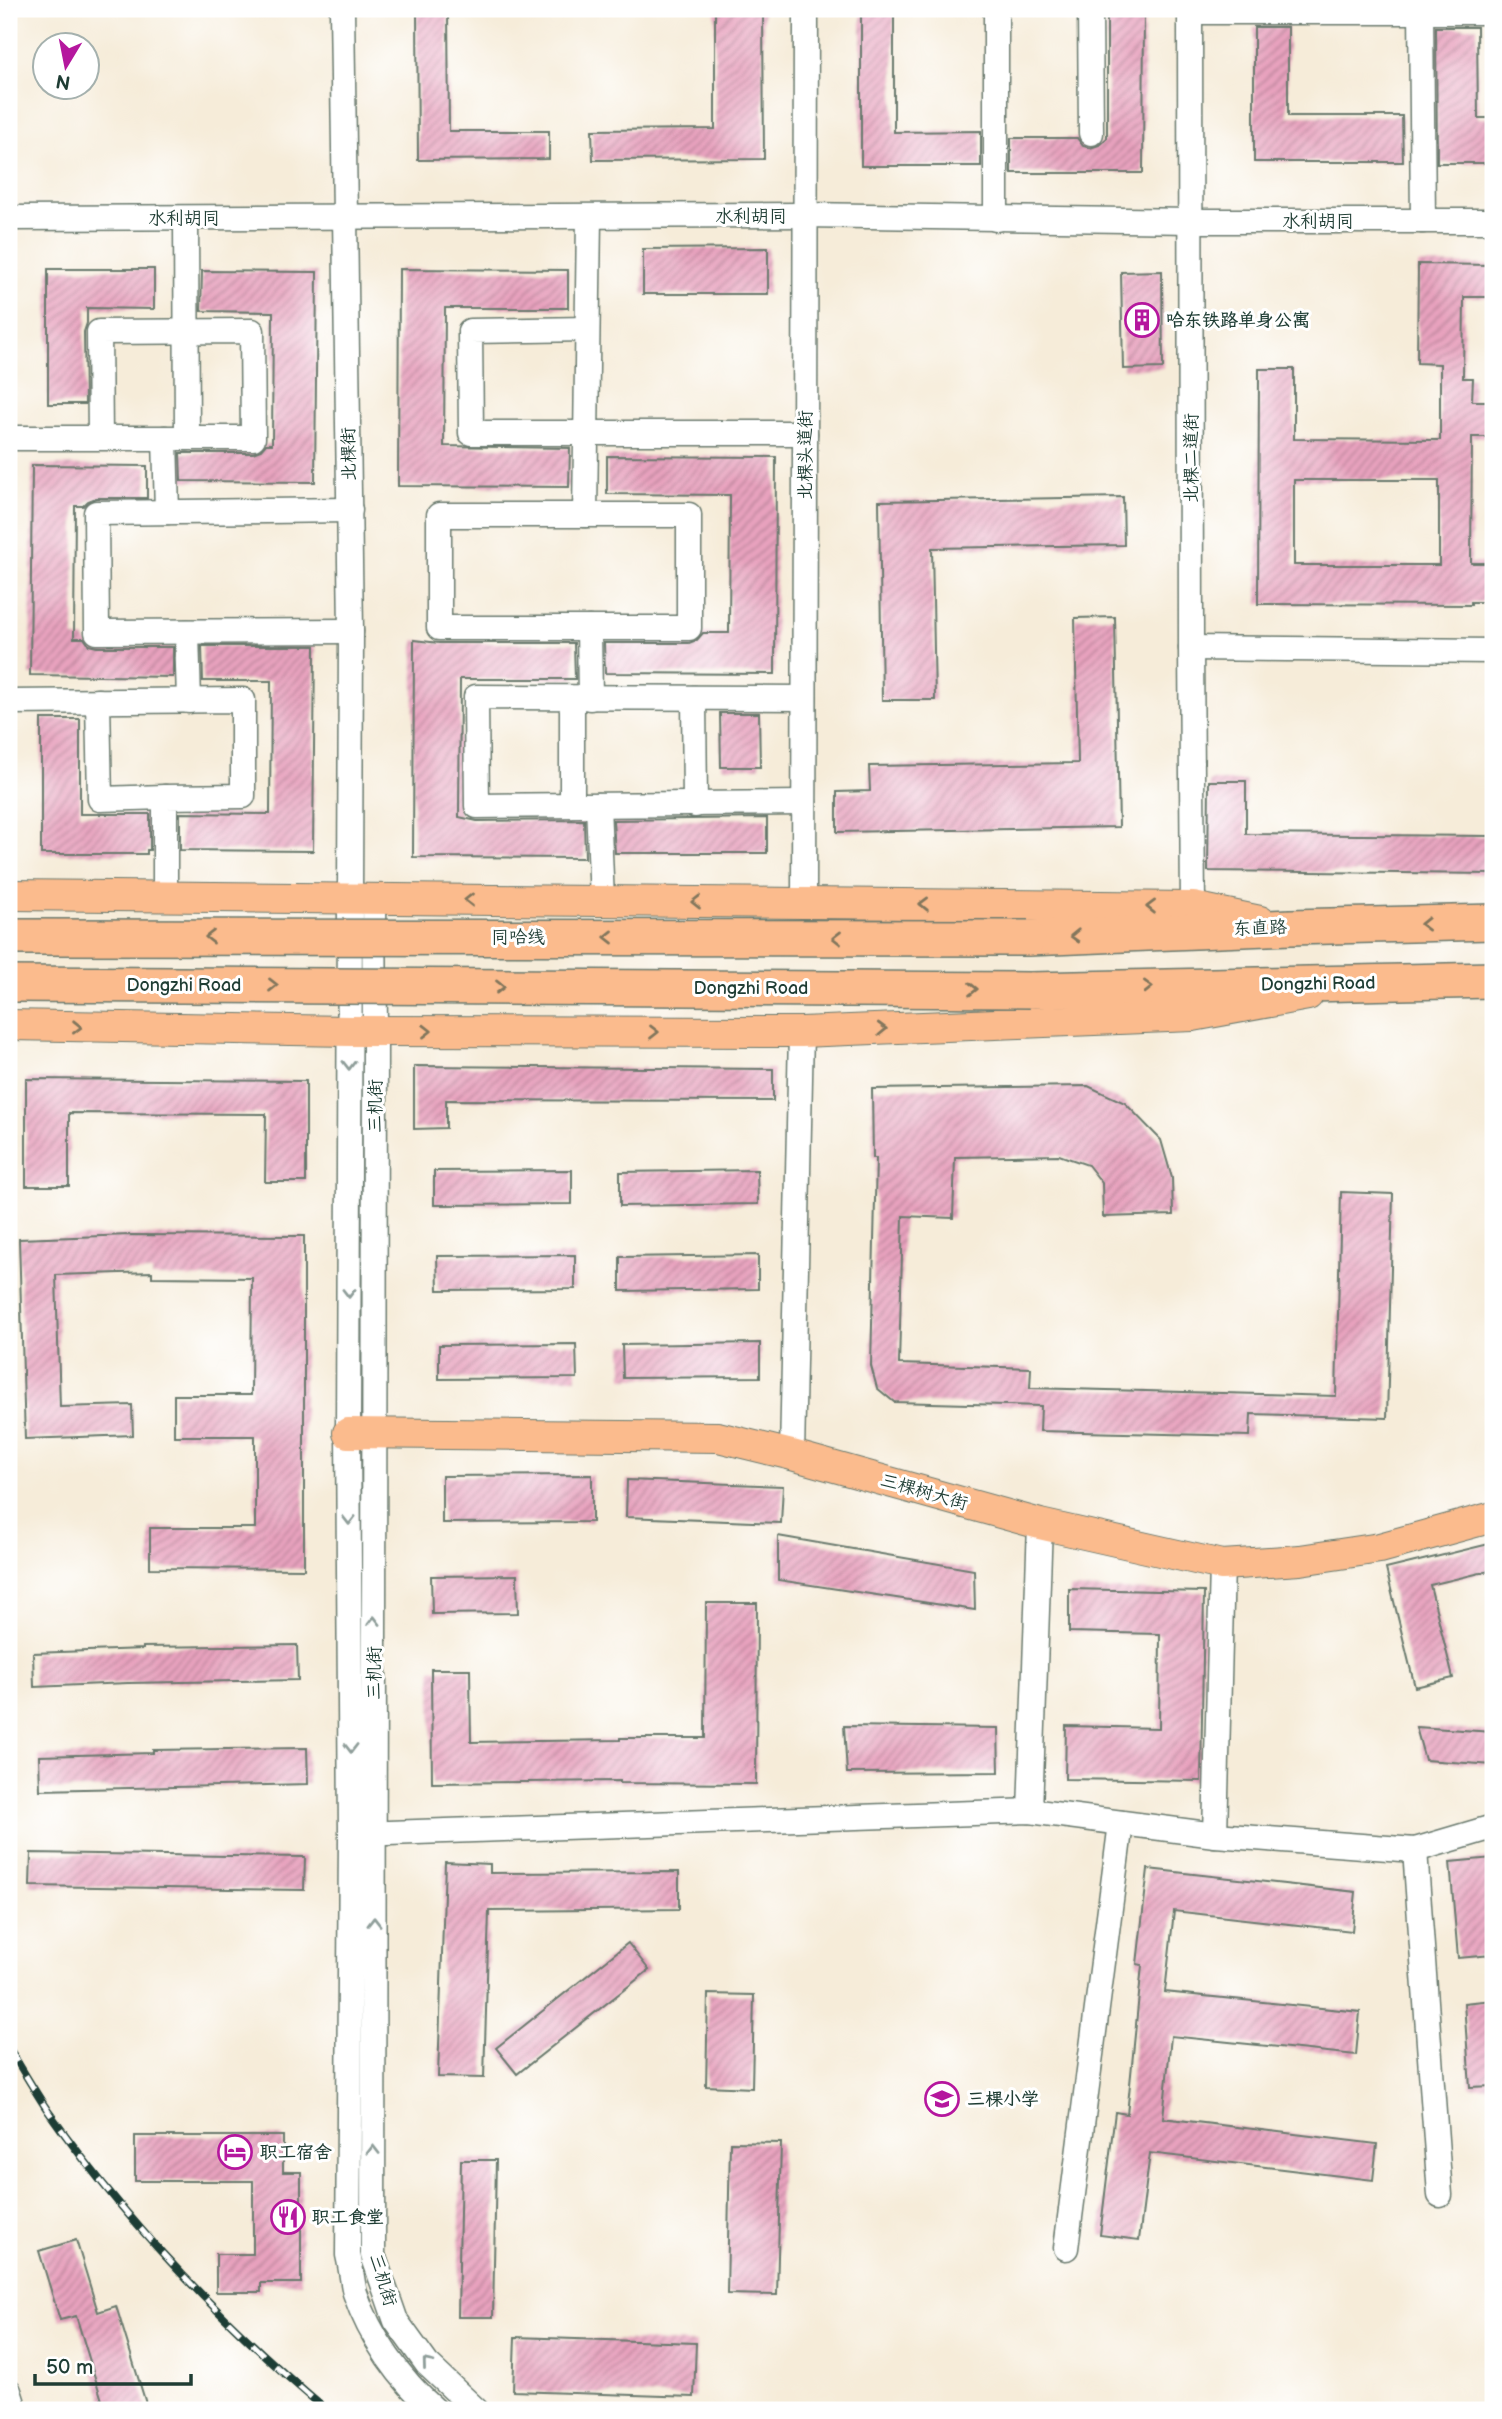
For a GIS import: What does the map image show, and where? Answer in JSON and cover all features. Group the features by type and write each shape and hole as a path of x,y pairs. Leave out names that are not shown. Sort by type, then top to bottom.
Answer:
{"highway":[{"name":"东直路","path":"1028,938 1493,922"},
{"name":"同哈线","path":"9,937 1028,938"},
{"name":"Dongzhi Road","path":"9,984 1030,990 1493,980"}],"main road":[{"path":"9,894 1193,907 1291,927"},
{"path":"9,1025 363,1031 801,1032 1193,1016 1377,983"},
{"name":"三棵树大街","path":"361,1433 718,1437 1040,1524 1222,1565 1300,1560 1380,1548 1493,1517"}],"street":[{"name":"北棵街","path":"342,9 351,631 363,899"},
{"name":"北棵头道街","path":"804,902 806,9"},
{"path":"996,9 996,219"},
{"path":"1090,9 1091,133"},
{"path":"1190,10 1493,12"},
{"name":"北棵二道街","path":"1190,10 1193,907"},
{"path":"1421,10 1423,221"},
{"name":"水利胡同","path":"9,219 805,215 1191,221 1493,221"},
{"path":"585,515 589,217"},
{"path":"167,512 187,332 186,218"},
{"path":"587,329 470,331 471,433 805,433"},
{"path":"9,438 100,438 176,438 253,438 252,331 99,332 100,438"},
{"path":"350,510 96,513 97,632 351,631"},
{"path":"439,515 689,515 689,628 589,628 439,628 439,515"},
{"path":"572,805 589,628"},
{"path":"187,632 189,701"},
{"path":"1191,648 1493,651"},
{"path":"804,698 476,697 477,806 804,803"},
{"path":"694,698 695,805"},
{"path":"9,702 98,701 189,701 243,700 243,796 100,799 98,701"},
{"path":"164,897 165,797"},
{"path":"598,805 601,901"},
{"name":"三机街","path":"363,899 363,1834 373,2255 396,2320 427,2364 476,2410"},
{"path":"792,1455 801,1032"},
{"path":"1030,1811 1040,1524"},
{"path":"1215,1835 1222,1565"},
{"path":"363,1834 1030,1811 1215,1835 1416,1850 1493,1827"},
{"path":"1066,2248 1121,1823"},
{"name":"三机街","path":"363,1834 348,2255 355,2292 379,2344 414,2392 435,2410"},
{"path":"1416,1850 1440,2195"},
{"path":"9,2391 15,2410"}],"building":[{"path":"417,9 448,9 449,131 549,131 549,159 418,160"},
{"path":"715,9 763,9 764,159 593,160 592,130 715,129"},
{"path":"1107,9 1144,9 1143,173 1011,173 1011,138 1077,138 1083,146 1090,148 1107,138"},
{"path":"894,10 894,132 981,131 981,166 861,166 861,11"},
{"path":"1254,27 1288,27 1288,116 1402,116 1403,162 1254,162"},
{"path":"1436,27 1477,27 1478,118 1493,118 1493,163 1437,163"},
{"path":"768,248 768,294 643,294 643,249"},
{"path":"1418,264 1493,265 1493,297 1464,297 1463,378 1473,378 1472,401 1493,401 1493,437 1472,437 1471,563 1493,563 1493,602 1471,602 1471,605 1258,604 1259,369 1294,369 1294,439 1440,440 1440,364 1417,363","holes":["1294,480 1439,480 1439,565 1294,565"]},
{"path":"48,269 154,269 154,309 87,308 84,332 85,404 48,404"},
{"path":"399,269 568,270 568,308 445,308 444,446 570,448 569,487 398,486"},
{"path":"202,271 317,272 315,482 181,481 180,453 253,453 266,444 272,444 273,312 201,311"},
{"name":"哈东铁路单身公寓","path":"1162,271 1163,368 1123,369 1121,272"},
{"path":"607,456 776,457 775,674 605,673 604,643 689,643 697,640 703,633 729,633 730,495 607,494"},
{"path":"32,465 147,466 147,498 96,498 83,506 75,506 74,638 84,638 89,645 97,647 173,647 173,677 30,675"},
{"path":"1123,497 1124,545 932,548 935,700 882,700 879,501"},
{"path":"1115,617 1119,827 837,832 837,792 870,791 869,766 1078,763 1075,618"},
{"path":"414,640 439,643 574,643 575,679 460,679 459,817 477,821 584,820 585,858 413,857"},
{"path":"202,646 315,646 313,851 180,850 180,813 270,814 271,681 203,681"},
{"path":"720,713 759,713 760,767 721,767"},
{"path":"41,719 80,719 80,814 150,814 150,850 147,850 147,854 41,854"},
{"path":"1209,781 1246,781 1246,834 1493,836 1493,874 1208,871"},
{"path":"767,818 767,853 615,853 613,820"},
{"path":"414,1066 773,1069 773,1101 446,1100 446,1128 414,1129"},
{"path":"26,1079 306,1081 306,1182 265,1182 266,1114 69,1113 69,1186 26,1186"},
{"path":"1088,1086 1125,1103 1161,1140 1172,1178 1173,1215 1103,1217 1102,1183 1088,1165 1059,1155 955,1157 953,1218 903,1216 899,1364 1031,1368 1030,1388 1336,1396 1341,1192 1393,1194 1387,1418 1251,1414 1250,1436 1040,1431 1041,1406 894,1402 877,1388 871,1366 876,1158 873,1158 872,1089"},
{"path":"572,1170 572,1204 434,1205 434,1171"},
{"path":"757,1170 758,1204 620,1206 620,1172"},
{"path":"131,1235 304,1236 304,1569 150,1568 150,1528 255,1528 255,1436 174,1436 174,1395 251,1395 252,1278 152,1277 152,1272 56,1275 60,1407 132,1405 133,1435 25,1439 19,1239"},
{"path":"575,1255 575,1289 438,1290 437,1256"},
{"path":"758,1255 758,1289 620,1291 620,1257"},
{"path":"760,1343 760,1377 623,1378 622,1345"},
{"path":"576,1344 577,1378 439,1379 439,1345"},
{"path":"592,1475 592,1522 442,1523 442,1476"},
{"path":"627,1480 783,1486 781,1523 626,1517"},
{"path":"778,1536 974,1570 975,1610 778,1580"},
{"path":"1493,1543 1493,1570 1430,1585 1453,1678 1415,1687 1386,1569"},
{"path":"517,1575 518,1613 432,1614 431,1576"},
{"path":"1069,1589 1204,1592 1201,1781 1065,1779 1066,1726 1159,1728 1160,1634 1069,1632"},
{"path":"706,1603 757,1603 756,1784 620,1781 432,1783 431,1669 470,1669 471,1742 705,1738"},
{"path":"297,1645 298,1680 34,1687 33,1653 143,1647"},
{"path":"844,1726 998,1728 999,1772 847,1773"},
{"path":"1416,1727 1493,1732 1493,1765 1425,1760"},
{"path":"307,1748 308,1784 40,1790 39,1756 153,1753 153,1750"},
{"path":"31,1853 305,1857 304,1890 30,1886"},
{"path":"1493,1858 1493,1897 1487,1897 1492,1955 1458,1958 1450,1862"},
{"path":"445,1862 490,1864 490,1873 679,1872 679,1909 489,1911 484,2078 438,2077"},
{"path":"1148,1869 1356,1892 1352,1931 1174,1911 1165,1992 1360,2012 1356,2055 1171,2036 1163,2118 1377,2144 1373,2180 1150,2153 1139,2240 1100,2235 1115,2112 1127,2114 1142,1965 1137,1964"},
{"path":"628,1943 649,1970 517,2074 496,2048"},
{"path":"708,1994 754,1995 752,2088 706,2086"},
{"path":"1493,2000 1493,2086 1470,2087 1464,2003"},
{"path":"135,2136 283,2136 283,2172 301,2172 301,2283 261,2283 261,2292 216,2292 216,2254 253,2254 253,2181 135,2181"},
{"path":"730,2142 781,2143 777,2295 727,2294"},
{"path":"461,2160 496,2160 493,2317 458,2317"},
{"path":"76,2240 98,2312 116,2306 148,2410 105,2410 76,2316 60,2320 39,2251"},
{"path":"515,2337 696,2343 694,2397 513,2391"}],"railway":[{"path":"9,2048 48,2111 78,2152 143,2231 213,2306 326,2410"}],"place":[{"name":"哈东铁路单身公寓","path":"1142,320"},
{"name":"三棵小学","path":"942,2099"},
{"name":"职工宿舍","path":"235,2152"},
{"name":"职工食堂","path":"288,2217"}]}
